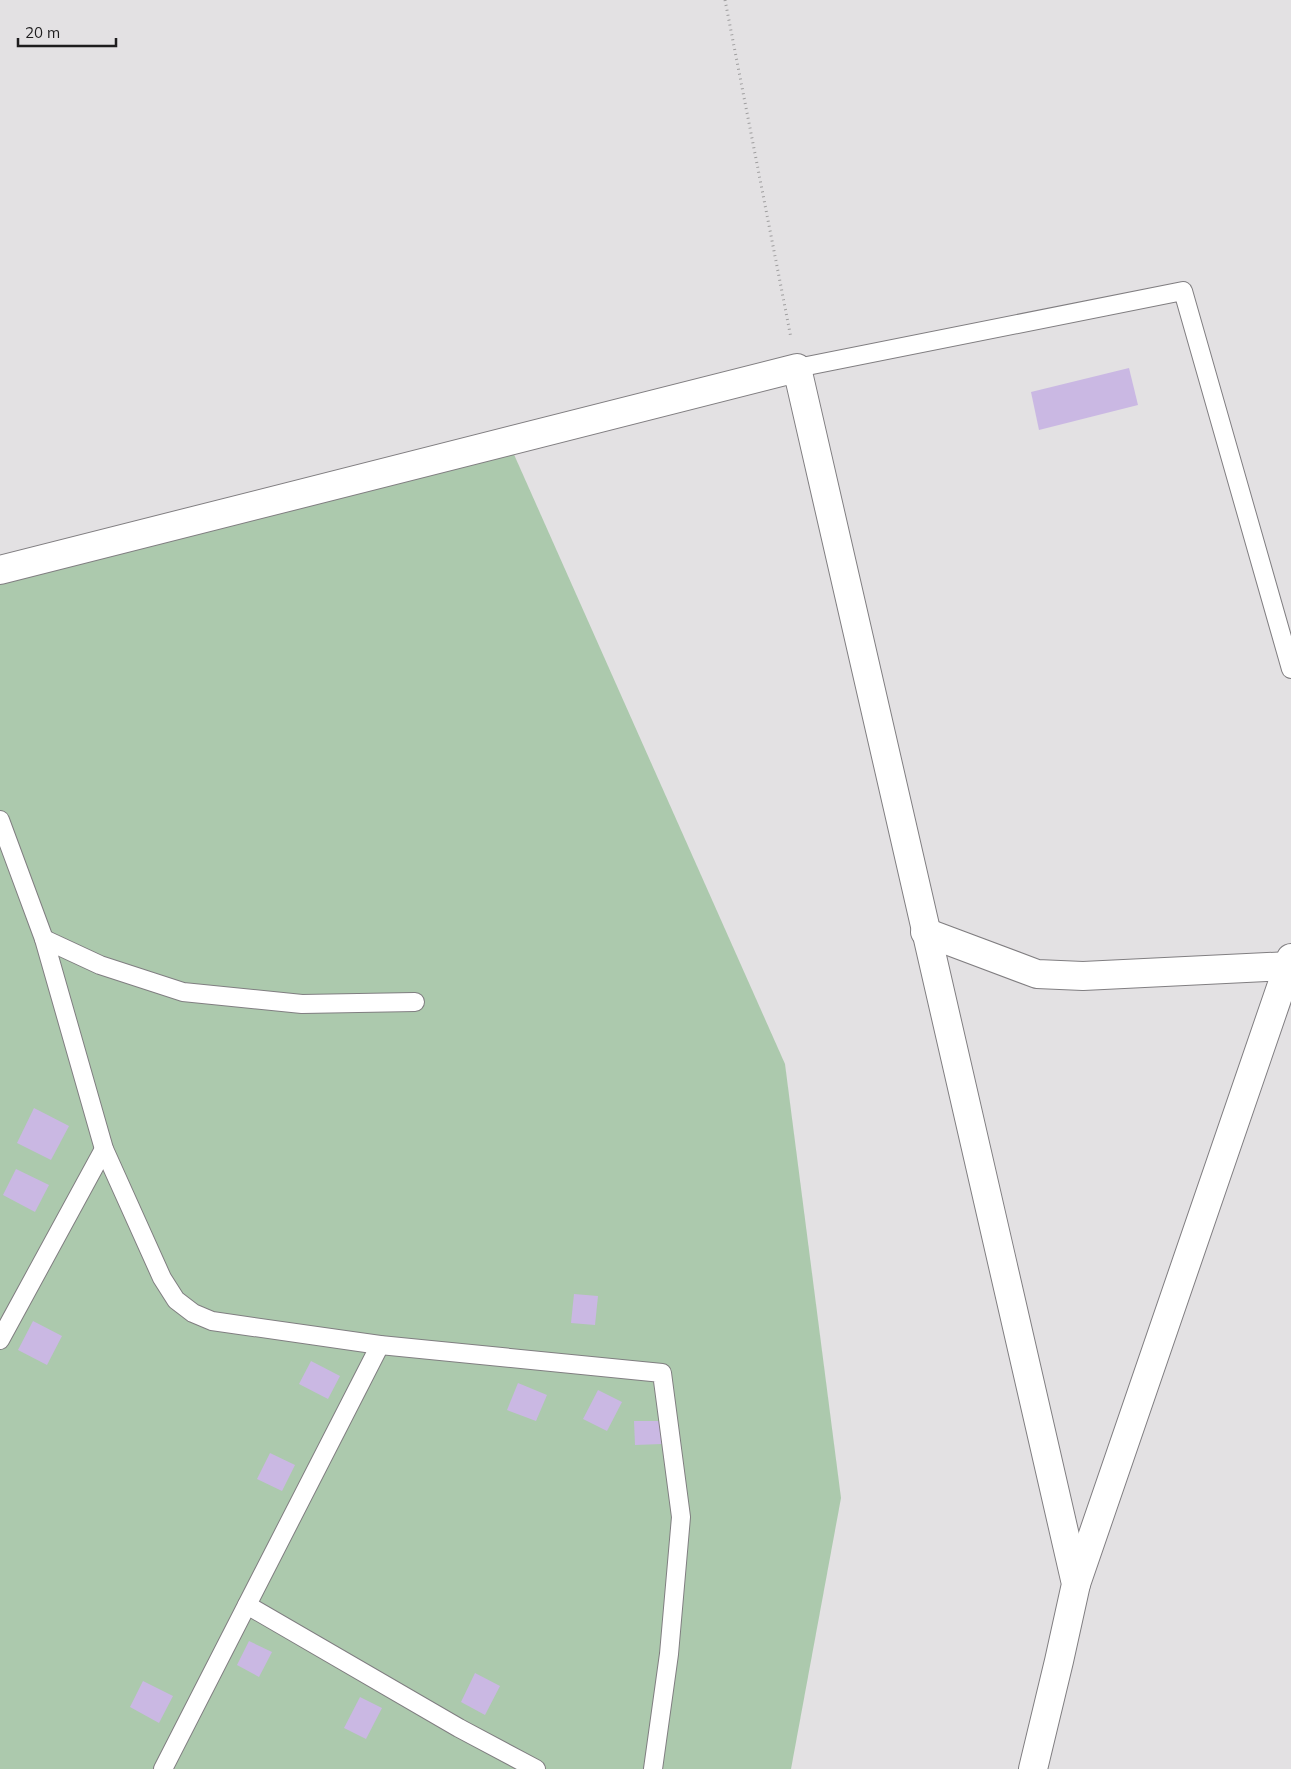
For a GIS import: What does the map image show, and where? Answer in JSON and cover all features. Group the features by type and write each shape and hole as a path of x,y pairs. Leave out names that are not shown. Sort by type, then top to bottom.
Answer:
{"street":[{"path":"0,570 797,368 1076,1584"},
{"path":"925,932 1037,974 1083,976 1290,962 1076,1584 1033,1769"}],"lane":[{"path":"797,368 1183,291 1291,669"},
{"path":"0,820 44,939 104,1149 162,1278 176,1300 193,1313 212,1321 380,1345 662,1374 682,1517 669,1654 653,1769"},
{"path":"44,939 100,965 183,992 302,1004 415,1002"},
{"path":"0,1340 104,1149"},
{"path":"162,1769 380,1345"},
{"path":"246,1606 459,1728 536,1769"}],"path":[{"path":"725,0 797,368"}],"green space":[{"path":"508,441 785,1064 841,1498 791,1769 0,1769 0,570"}],"building":[{"path":"1129,368 1138,405 1039,430 1031,392"},
{"path":"34,1108 69,1126 51,1160 17,1143"},
{"path":"16,1169 49,1185 35,1212 3,1195"},
{"path":"574,1294 598,1296 595,1325 571,1323"},
{"path":"33,1321 62,1336 47,1365 18,1350"},
{"path":"311,1361 340,1376 328,1399 299,1384"},
{"path":"518,1383 547,1395 536,1421 507,1410"},
{"path":"598,1390 622,1402 607,1431 583,1419"},
{"path":"634,1421 661,1421 662,1444 635,1445"},
{"path":"270,1453 295,1465 282,1491 257,1479"},
{"path":"249,1641 272,1652 259,1677 237,1665"},
{"path":"475,1673 500,1686 485,1715 461,1702"},
{"path":"143,1681 173,1696 159,1723 130,1707"},
{"path":"360,1697 382,1708 366,1739 344,1728"}]}
